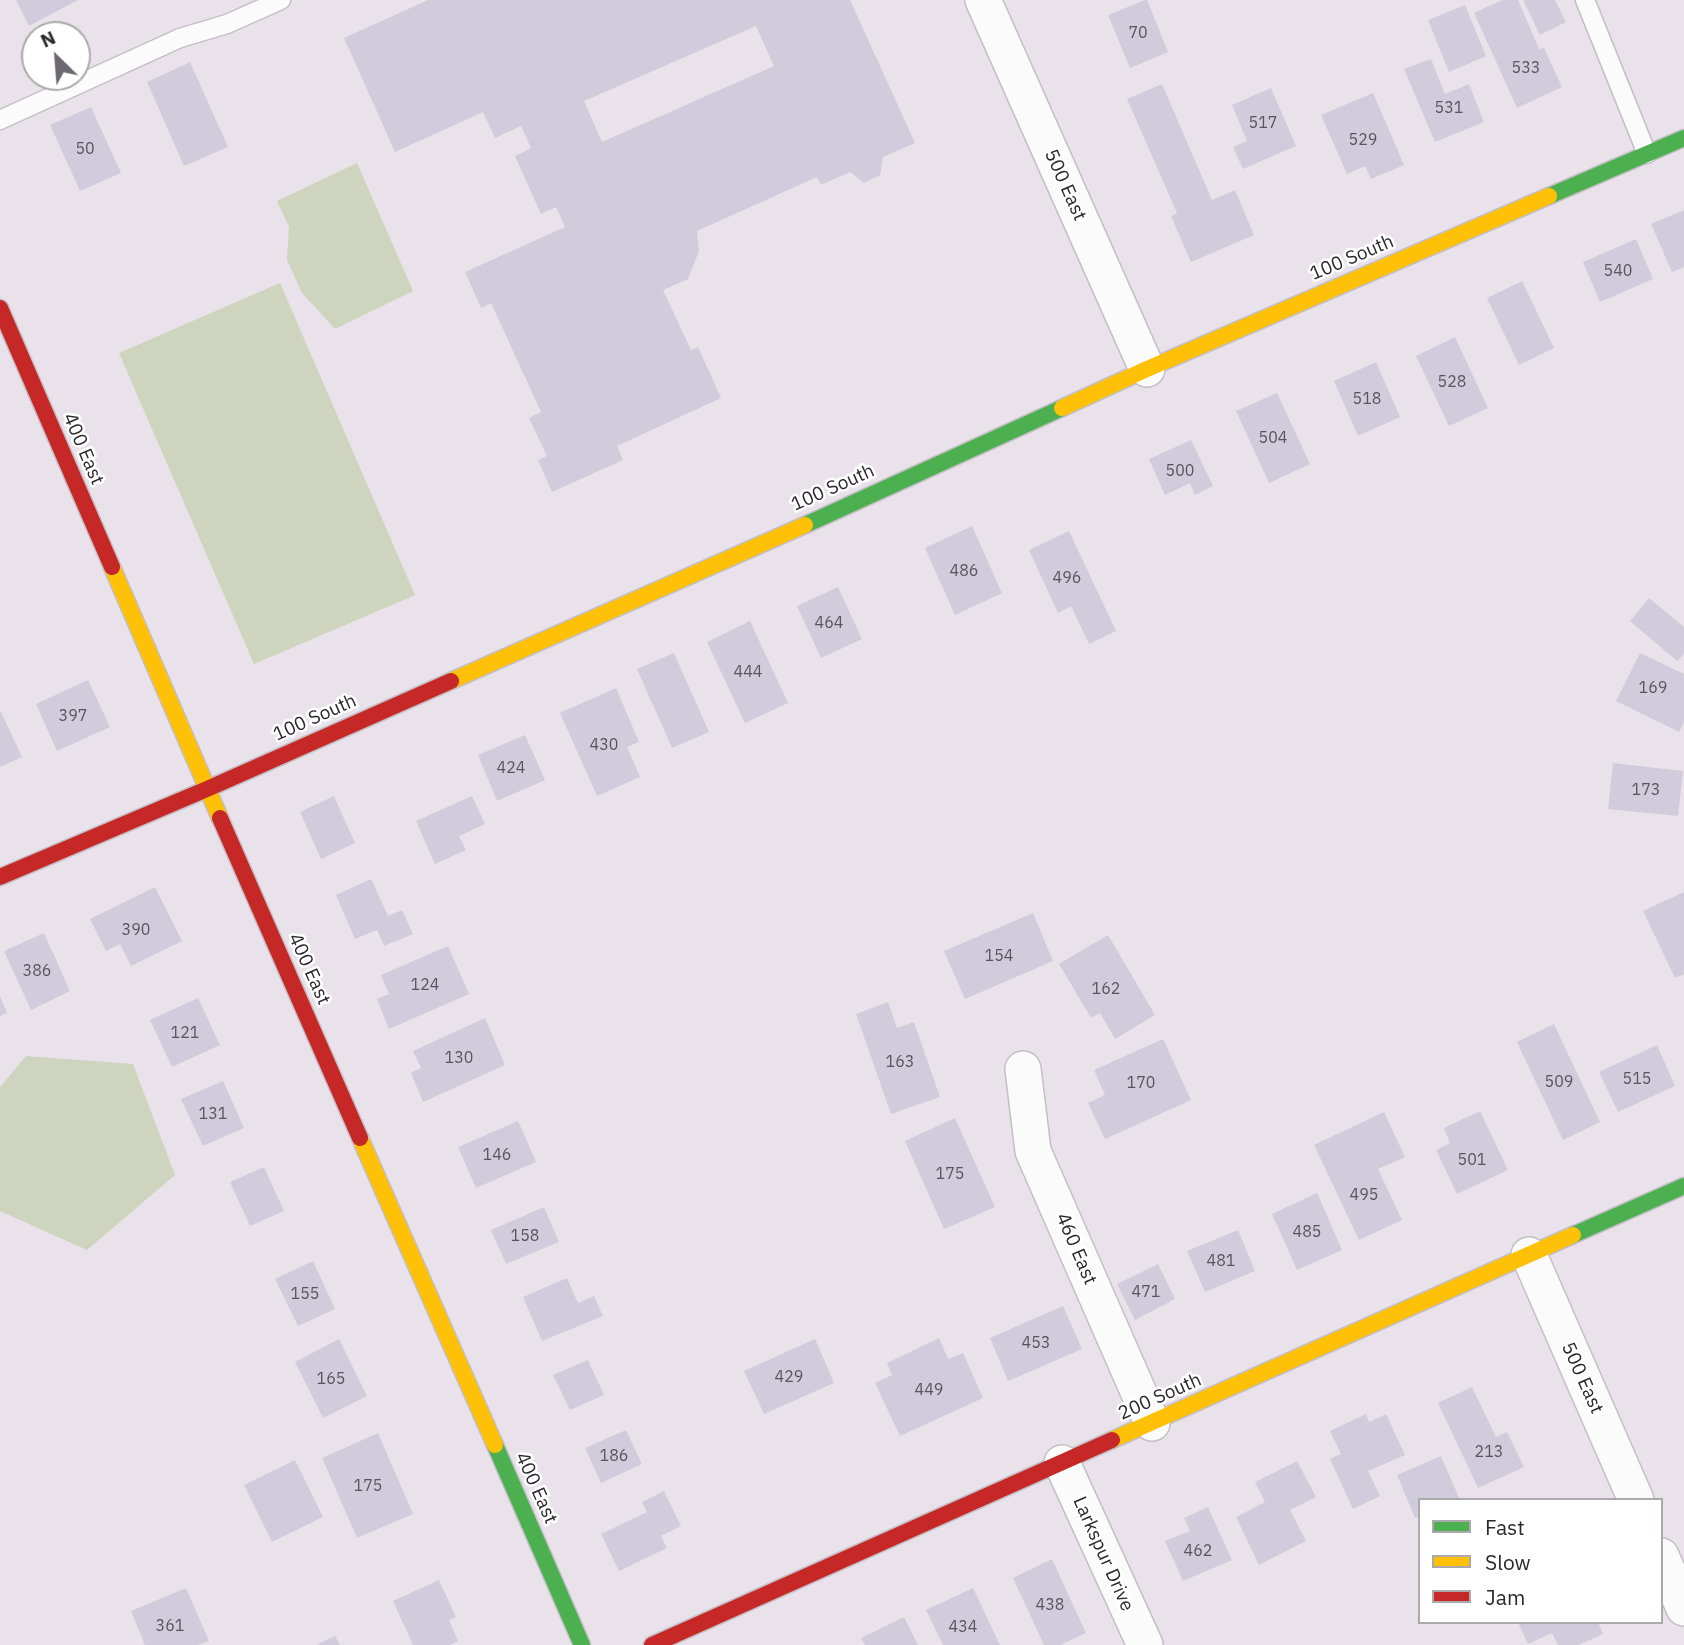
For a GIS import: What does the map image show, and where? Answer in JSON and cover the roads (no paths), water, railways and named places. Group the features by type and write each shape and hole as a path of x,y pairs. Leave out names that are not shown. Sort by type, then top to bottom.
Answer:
{"street":[{"name":"500 East","path":"983,0 1147,369"},
{"name":"100 South","path":"0,877 854,503 1147,369 1684,138"},
{"name":"400 East","path":"0,308 206,789 582,1645"},
{"name":"460 East","path":"1023,1069 1033,1151 1152,1423"},
{"name":"200 South","path":"652,1645 1684,1186"},
{"name":"500 East","path":"1529,1255 1635,1498"},
{"name":"Larkspur Drive","path":"1062,1463 1145,1645"},
{"path":"1663,1561 1684,1608"}],"lane":[{"path":"0,120 180,38 227,24 281,0"},
{"path":"1585,0 1647,154"}]}
